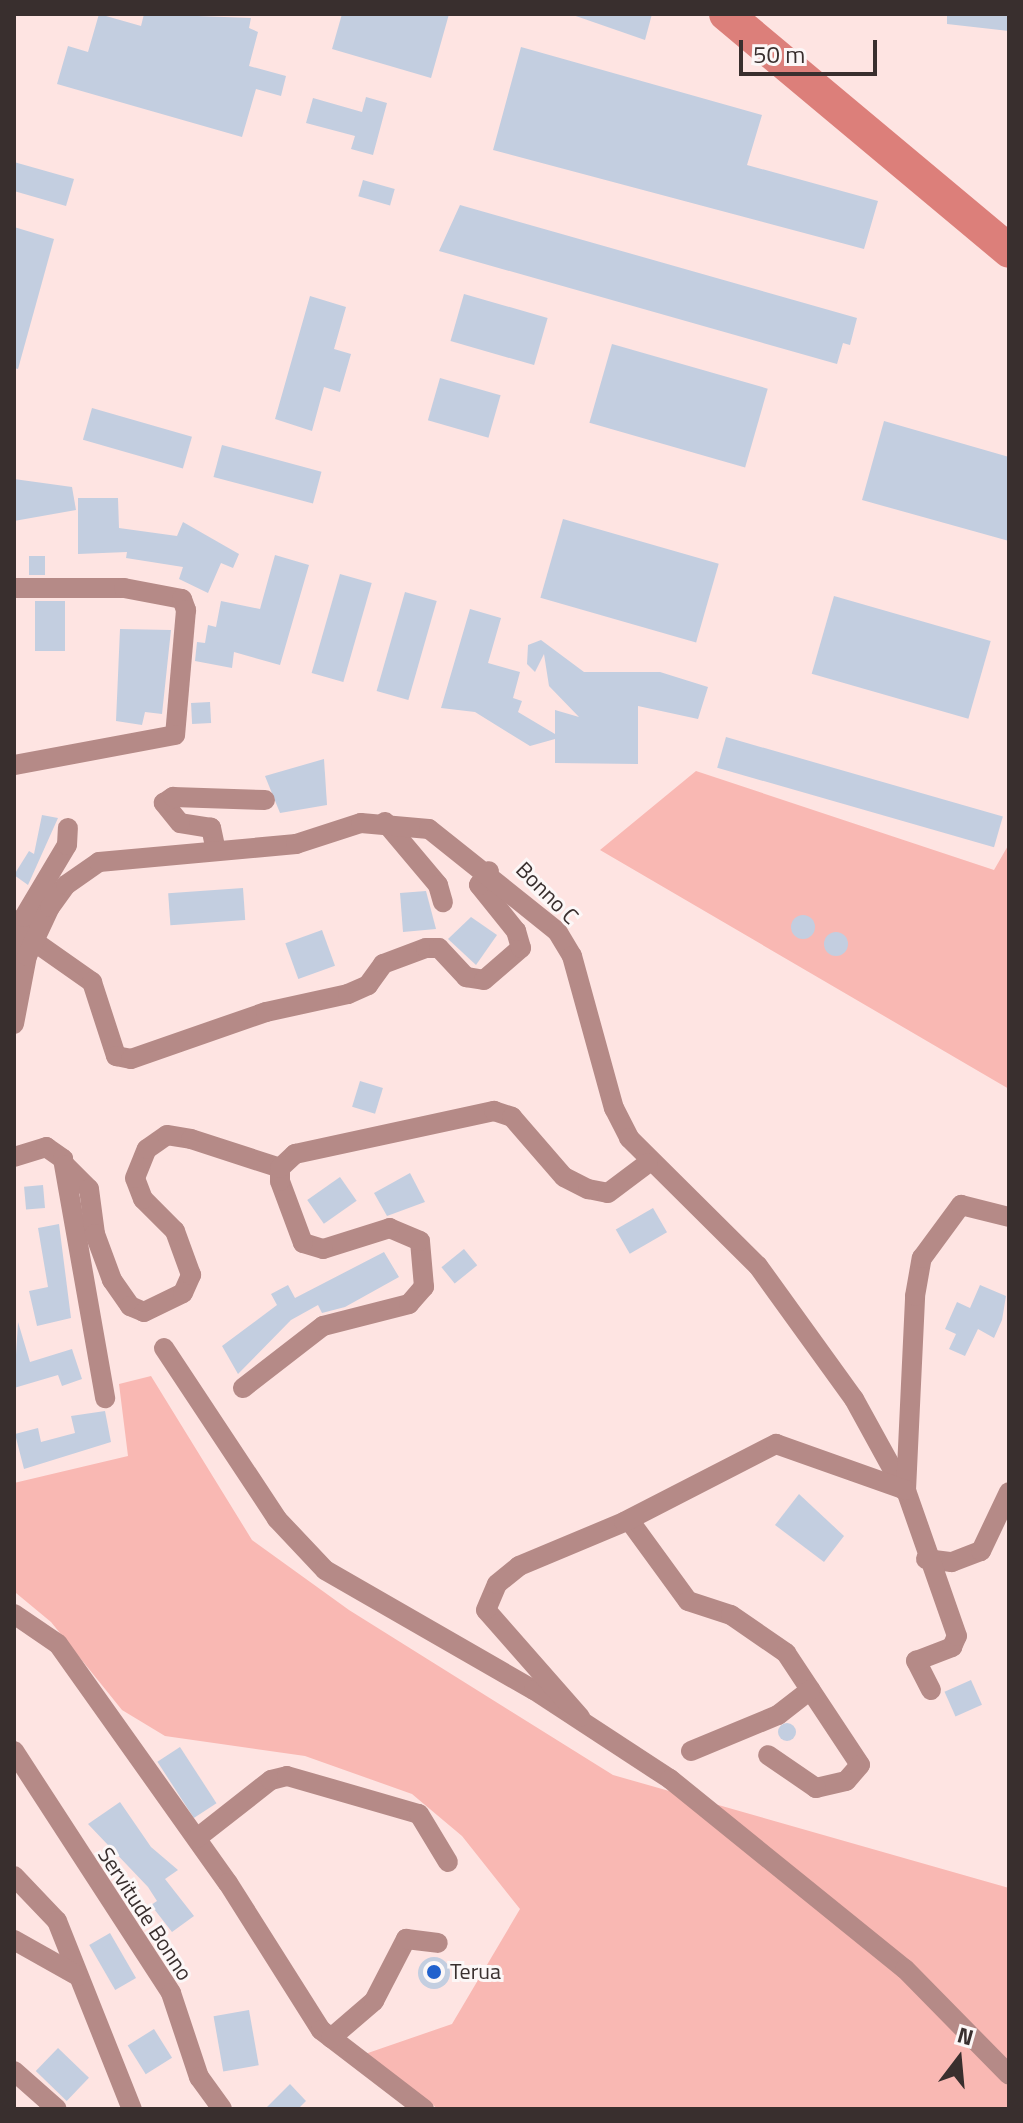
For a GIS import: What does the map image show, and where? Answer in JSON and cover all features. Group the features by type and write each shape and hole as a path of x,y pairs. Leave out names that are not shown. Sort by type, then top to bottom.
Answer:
{"street":[{"path":"14,588 124,588 182,599 186,610 175,735 14,765"},
{"path":"216,851 211,828 180,823 164,803 173,797 265,800"},
{"path":"385,822 438,885 443,902"},
{"name":"Bonno C","path":"14,1024 18,995 50,907 82,870 115,859 296,844 385,822 429,829 489,871 557,931 572,956 614,1108 648,1163 698,1201 758,1266 854,1399 905,1490"},
{"path":"14,951 24,917 67,845 68,828"},
{"path":"35,942 92,982 103,997 116,1056 131,1059 266,1012 348,994 368,985 383,964 426,948 439,948 466,977 484,980 521,948 516,931 479,885 489,871"},
{"path":"14,966 18,995"},
{"path":"280,1168 295,1154 473,1111 512,1117 564,1177 588,1189 608,1193 648,1163"},
{"path":"14,1157 46,1147 89,1189 95,1234 112,1280 130,1306 144,1312 183,1293 191,1275 175,1231 143,1199 135,1178 147,1149 179,1137 280,1168"},
{"path":"65,1165 105,1398"},
{"path":"243,1388 323,1326 409,1304 428,1268 420,1241 390,1228 323,1249 303,1243 291,1223 280,1168"},
{"path":"931,1690 916,1661 952,1647 957,1636 926,1559 905,1490 922,1258 961,1205 1009,1217"},
{"path":"164,1348 277,1519 325,1570 582,1721 670,1779 905,1969 1009,2075"},
{"path":"582,1721 571,1699 486,1610 497,1584 519,1566 629,1520 776,1444 905,1490"},
{"path":"926,1559 952,1562 981,1551 1009,1492"},
{"path":"629,1520 688,1601 758,1630 786,1653 860,1765 856,1775 816,1788 768,1755"},
{"path":"14,1614 58,1644 197,1838 331,2038 424,2109"},
{"path":"691,1751 778,1715 810,1690"},
{"name":"Servitude Bonno","path":"14,1751 171,1993 199,2077 222,2109"},
{"path":"197,1838 271,1780 287,1776 419,1814 448,1862"},
{"path":"14,1876 57,1921 132,2109"},
{"path":"331,2038 374,2001 406,1939 438,1943"},
{"path":"14,1940 78,1976"},
{"path":"14,2071 57,2109"}],"shaded area":[{"path":"696,771 994,870 1009,844 1009,1089 600,850"},
{"path":"151,1376 252,1540 349,1610 613,1775 1009,1888 1009,2109 438,2109 365,2054 452,2024 520,1909 462,1836 412,1794 305,1756 165,1736 122,1710 51,1622 16,1593 14,1483 128,1456 119,1384"}],"building":[{"path":"99,14 141,26 144,14 251,18 249,28 258,32 249,66 286,76 281,96 256,89 242,137 57,84 68,46 88,52"},
{"path":"342,14 449,14 431,78 332,49"},
{"path":"570,14 652,14 645,40"},
{"path":"947,14 1009,14 1009,31 947,24"},
{"path":"521,47 762,115 747,165 878,201 864,249 493,150"},
{"path":"366,97 387,103 373,155 351,149 355,136 306,123 313,98 362,112"},
{"path":"14,162 74,179 66,206 14,191"},
{"path":"363,180 395,189 390,205 358,196"},
{"path":"460,205 857,318 850,345 843,343 837,364 439,251"},
{"path":"14,227 54,239 18,369 14,368"},
{"path":"464,294 548,318 534,365 450,341"},
{"path":"310,296 346,307 334,349 351,354 340,392 324,387 312,431 275,419"},
{"path":"612,344 768,389 745,467 589,423"},
{"path":"440,378 501,395 488,438 428,420"},
{"path":"92,408 192,437 183,468 83,440"},
{"path":"884,421 1009,457 1009,541 862,500"},
{"path":"222,445 321,472 313,504 213,477"},
{"path":"14,479 72,487 76,510 14,521"},
{"path":"78,498 118,498 119,528 177,536 183,522 239,554 233,568 221,563 208,593 179,579 183,567 126,558 127,552 78,554"},
{"path":"563,519 719,564 696,642 540,598"},
{"path":"275,555 309,565 280,665 234,652 232,668 195,661 197,642 205,643 208,625 216,627 221,601 260,609"},
{"path":"29,556 45,556 45,575 29,575"},
{"path":"340,574 372,583 343,682 312,673"},
{"path":"405,592 437,601 408,700 377,691"},
{"path":"834,596 991,641 968,719 812,674"},
{"path":"35,601 65,601 65,651 35,651"},
{"path":"470,609 501,618 488,663 520,672 513,698 522,701 518,712 555,734 555,710 579,717 549,686 544,654 535,672 527,664 528,645 541,640 584,672 660,672 708,687 698,719 638,706 638,764 555,763 555,739 530,746 475,712 441,708"},
{"path":"120,629 171,630 162,714 145,712 142,725 116,721"},
{"path":"210,702 211,723 192,724 191,703"},
{"path":"726,737 1003,816 994,847 717,768"},
{"path":"324,759 327,805 280,813 265,776"},
{"path":"42,815 58,818 28,885 14,875 29,851 34,854"},
{"path":"243,888 245,920 170,925 168,893"},
{"path":"426,891 436,929 403,932 400,893"},
{"path":"803,915 812,918 815,927 812,936 803,939 794,936 791,927 794,918"},
{"path":"471,917 497,935 476,965 448,939"},
{"path":"322,930 335,966 298,979 285,943"},
{"path":"836,932 845,935 848,944 845,953 836,956 827,953 824,944 827,935"},
{"path":"360,1081 383,1088 375,1114 352,1107"},
{"path":"410,1173 425,1202 387,1216 374,1193"},
{"path":"340,1177 357,1201 324,1224 307,1200"},
{"path":"43,1185 45,1208 26,1210 24,1187"},
{"path":"653,1208 667,1232 630,1254 616,1230"},
{"path":"59,1224 71,1318 37,1326 29,1291 48,1287 38,1228"},
{"path":"464,1249 477,1265 455,1284 441,1267"},
{"path":"384,1252 399,1277 345,1307 322,1313 318,1305 291,1320 238,1374 222,1346 277,1305 271,1294 288,1285 295,1298"},
{"path":"980,1285 1006,1296 1002,1320 994,1338 978,1329 965,1356 949,1349 956,1334 945,1329 957,1302 970,1308"},
{"path":"18,1322 30,1362 72,1349 82,1379 62,1386 58,1375 14,1388"},
{"path":"105,1411 111,1442 24,1469 15,1434 38,1428 41,1442 75,1433 71,1416"},
{"path":"799,1494 844,1536 824,1562 775,1525"},
{"path":"971,1680 982,1705 955,1716 945,1692"},
{"path":"787,1723 796,1732 787,1741 778,1732"},
{"path":"180,1747 216,1803 194,1818 157,1762"},
{"path":"120,1802 151,1847 178,1870 165,1879 194,1916 172,1932 151,1905 157,1901 148,1887 88,1824"},
{"path":"110,1933 136,1978 115,1990 89,1945"},
{"name":"Terua","path":"434,1957 445,1962 450,1973 445,1984 434,1989 423,1984 418,1973 423,1962"},
{"path":"249,2010 259,2065 223,2071 214,2016"},
{"path":"154,2029 172,2058 146,2074 128,2045"},
{"path":"58,2048 89,2078 67,2101 36,2071"},
{"path":"290,2084 306,2101 298,2109 265,2109"}],"waterway":[{"path":"726,14 1009,251"}],"place":[{"name":"Terua","path":"434,1972"}]}
